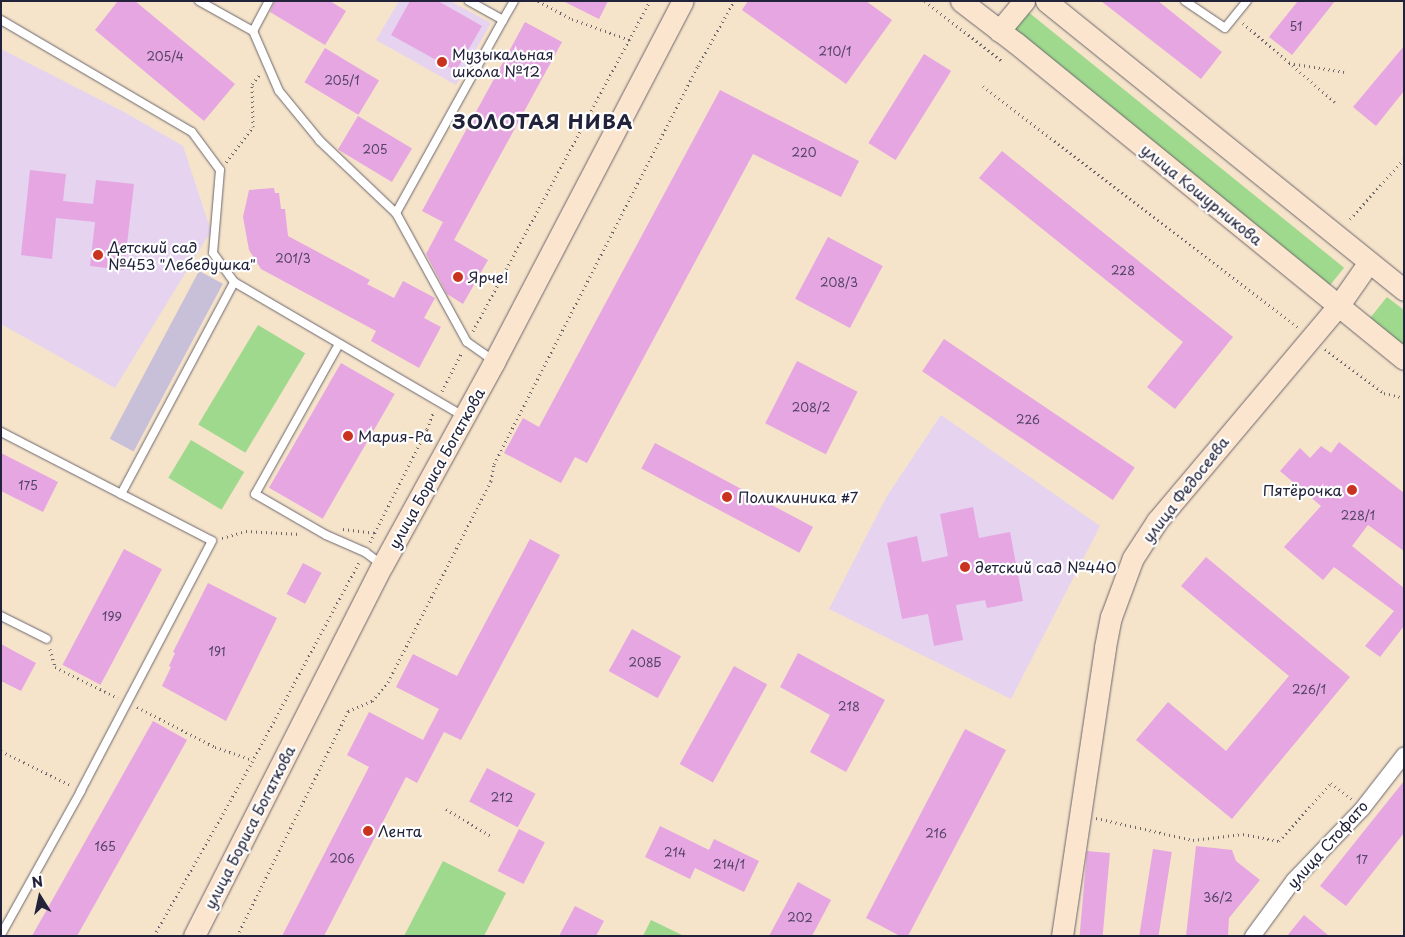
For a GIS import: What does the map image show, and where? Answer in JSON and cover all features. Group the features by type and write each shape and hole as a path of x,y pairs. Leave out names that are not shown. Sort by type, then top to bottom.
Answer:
{"main road":[{"name":"улица Кошурникова","path":"961,1 1404,359"},
{"path":"1000,31 1024,1"},
{"path":"1046,1 1404,290"},
{"name":"улица Бориса Богаткова","path":"194,936 382,566 494,362 682,2"},
{"name":"улица Федосеева","path":"1062,936 1105,646 1111,617 1133,558 1157,521 1338,305 1369,262"}],"street":[{"name":"улица Стофато","path":"1252,936 1293,880 1362,808 1404,754"}],"lane":[{"path":"199,1 253,31 279,92 320,141 396,213 467,342 494,362"},
{"path":"253,31 269,1"},
{"path":"469,1 503,20"},
{"path":"396,213 514,1"},
{"path":"1185,1 1225,28 1247,1"},
{"path":"1,20 192,132 220,170 213,253 234,282 463,416"},
{"path":"121,494 234,282"},
{"path":"339,344 255,494 326,535 365,552 382,566"},
{"path":"1,432 212,541 81,790 1,935"},
{"path":"1,616 47,639"}],"path":[{"path":"538,1 572,19 630,40"},
{"path":"154,936 365,552 427,429 437,401 467,342 650,1"},
{"path":"237,936 348,711 372,701 388,682 491,481 494,464 698,66 734,1"},
{"path":"925,1 1002,61"},
{"path":"1235,16 1335,102"},
{"path":"1289,63 1345,72"},
{"path":"220,170 253,128 252,84 268,64"},
{"path":"983,86 1384,393 1404,398"},
{"path":"1350,219 1404,159"},
{"path":"212,541 246,531 287,534"},
{"path":"47,639 55,667 215,747 252,760"},
{"path":"1,751 81,790"},
{"path":"1112,822 1193,840 1243,834 1279,841 1331,783 1362,808"},
{"path":"446,809 491,836"}],"shaded area":[{"name":"Музыкальная школа №12","path":"399,1 450,1 491,23 456,85 376,40"},
{"name":"Детский сад №453 \"Лебедушка\"","path":"1,49 124,112 183,146 211,231 115,388 1,324"},
{"path":"199,271 223,284 134,451 110,439"},
{"name":"детский сад №440","path":"941,415 1100,526 1011,699 829,609 887,496"}],"green space":[{"path":"1027,11 1344,268 1329,286 1012,30"},
{"path":"1387,297 1404,310 1404,345 1370,318"},
{"path":"258,325 305,353 245,453 198,424"},
{"path":"191,440 244,472 221,510 168,478"},
{"path":"443,861 506,893 484,936 404,936"},
{"path":"651,920 684,936 643,936"}],"building":[{"path":"118,1 135,1 235,84 204,121 95,30"},
{"path":"275,1 330,1 346,11 325,45 270,12"},
{"name":"Музыкальная школа №12","path":"410,1 438,1 482,26 456,71 391,35"},
{"path":"563,1 608,1 599,19"},
{"path":"748,1 866,1 892,20 846,84 742,10"},
{"path":"1101,1 1158,1 1222,52 1201,79"},
{"path":"1298,1 1335,1 1292,55 1269,37"},
{"path":"525,22 562,42 454,240 488,260 463,304 447,294 426,254 443,222 422,211"},
{"path":"1404,46 1404,91 1376,126 1353,107"},
{"path":"325,48 379,80 358,115 304,82"},
{"path":"924,54 951,71 895,160 868,143"},
{"path":"720,90 859,161 841,197 753,154 587,463 575,457 561,483 504,453 523,418 539,427"},
{"path":"358,116 412,148 392,182 338,149"},
{"path":"1002,151 1233,337 1175,409 1147,387 1183,342 979,178"},
{"path":"30,170 66,174 63,201 93,204 96,180 134,184 124,270 90,266 95,222 56,218 52,259 21,255"},
{"path":"274,188 275,193 279,193 281,209 285,209 288,236 370,280 367,284 394,298 403,281 435,298 424,318 441,327 419,368 371,341 376,331 261,269 249,250 243,217 249,190"},
{"path":"828,237 883,266 850,328 795,299"},
{"path":"944,339 1135,468 1113,500 922,371"},
{"path":"797,361 858,392 826,454 765,423"},
{"path":"341,363 395,394 323,519 269,488"},
{"path":"1339,442 1404,493 1404,551 1368,525 1352,546 1404,588 1404,626 1380,657 1365,646 1394,611 1334,567 1323,580 1284,547 1321,506 1280,471 1300,448 1310,458 1321,446 1331,453"},
{"name":"Поликлиника #7","path":"655,443 813,527 799,553 641,469"},
{"path":"1,453 58,482 43,512 1,491"},
{"path":"973,507 979,538 1010,532 1023,601 987,608 985,600 956,605 963,640 934,646 928,614 902,619 887,543 917,536 922,562 948,556 940,514"},
{"path":"530,539 560,555 461,740 444,732 417,783 406,777 324,936 282,936 369,767 347,755 369,712 423,740 439,709 396,687 413,654 457,676"},
{"path":"124,549 162,569 100,685 62,665"},
{"path":"1206,557 1350,677 1232,819 1136,740 1168,702 1226,751 1289,676 1181,586"},
{"path":"303,563 322,573 305,604 287,594"},
{"path":"208,583 277,618 226,721 162,686 171,667 169,666 175,653 173,652"},
{"path":"632,629 681,656 658,698 609,671"},
{"path":"1,644 36,663 21,691 1,681"},
{"path":"798,653 885,700 846,772 810,752 830,715 780,687"},
{"path":"734,666 767,684 713,782 680,764"},
{"path":"153,721 187,740 77,936 32,936"},
{"path":"965,729 1006,750 908,936 900,936 866,918"},
{"path":"487,768 536,794 518,827 469,802"},
{"path":"1404,781 1404,833 1346,906 1320,886"},
{"path":"660,826 709,850 714,839 759,861 744,892 695,868 690,879 645,857"},
{"path":"519,829 545,842 524,884 498,871"},
{"path":"1196,846 1232,850 1236,861 1260,880 1229,918 1228,936 1186,936"},
{"path":"1153,849 1172,852 1158,936 1139,936"},
{"path":"1087,851 1110,853 1103,936 1080,936"},
{"path":"798,882 831,900 812,936 769,936"},
{"path":"575,906 604,921 596,936 559,936"},
{"path":"1304,915 1329,936 1287,936"}],"place":[{"name":"Музыкальная школа №12","path":"442,62"},
{"name":"Детский сад №453 \"Лебедушка\"","path":"98,255"},
{"name":"Ярче!","path":"458,277"},
{"name":"Мария-Ра","path":"348,436"},
{"name":"Пятёрочка","path":"1352,490"},
{"name":"Поликлиника #7","path":"727,497"},
{"name":"детский сад №440","path":"965,567"},
{"name":"Лента","path":"368,831"}],"district":[{"name":"ЗОЛОТАЯ НИВА","path":"543,121"}]}
